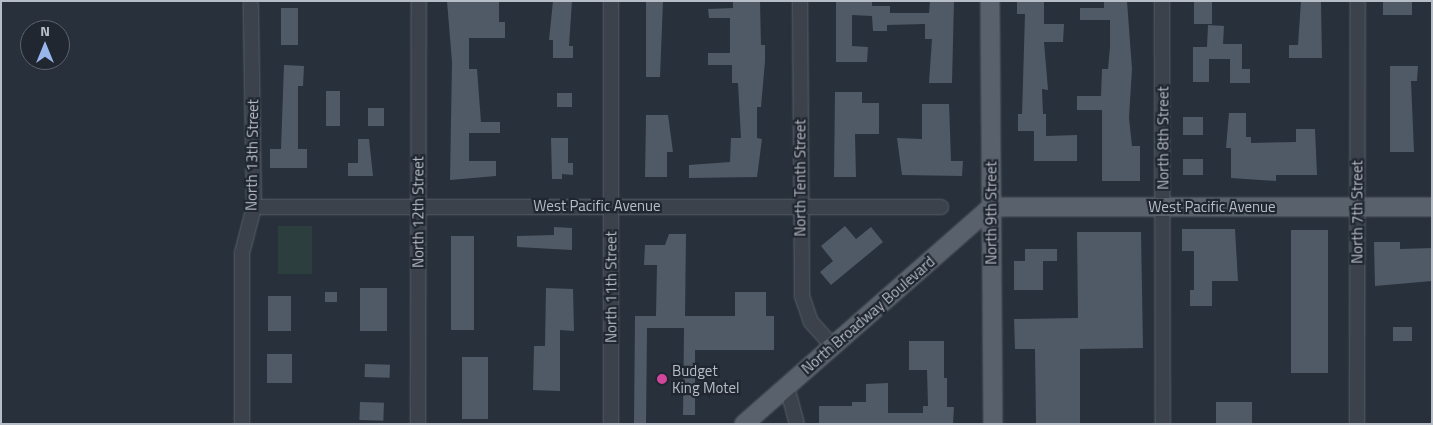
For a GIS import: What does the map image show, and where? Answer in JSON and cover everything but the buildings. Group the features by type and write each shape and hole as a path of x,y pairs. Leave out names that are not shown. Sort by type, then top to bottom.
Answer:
{"main road":[{"name":"North 9th Street","path":"990,1 993,424"},
{"name":"West Pacific Avenue","path":"991,207 1432,207"},
{"name":"North Broadway Boulevard","path":"744,424 991,207"}],"street":[{"name":"North 12th Street","path":"418,424 419,1"},
{"name":"North 11th Street","path":"611,1 611,424"},
{"name":"North Tenth Street","path":"800,1 799,207 802,296 811,322 832,345"},
{"name":"North 8th Street","path":"1162,1 1163,424"},
{"name":"North 7th Street","path":"1357,424 1358,1"},
{"name":"North 13th Street","path":"242,424 242,253 254,207 251,5"},
{"name":"West Pacific Avenue","path":"254,207 941,207"},
{"path":"787,387 797,424"}],"shaded area":[{"path":"278,226 312,226 312,274 278,274"}],"place":[{"name":"Budget King Motel","path":"662,379"}]}
